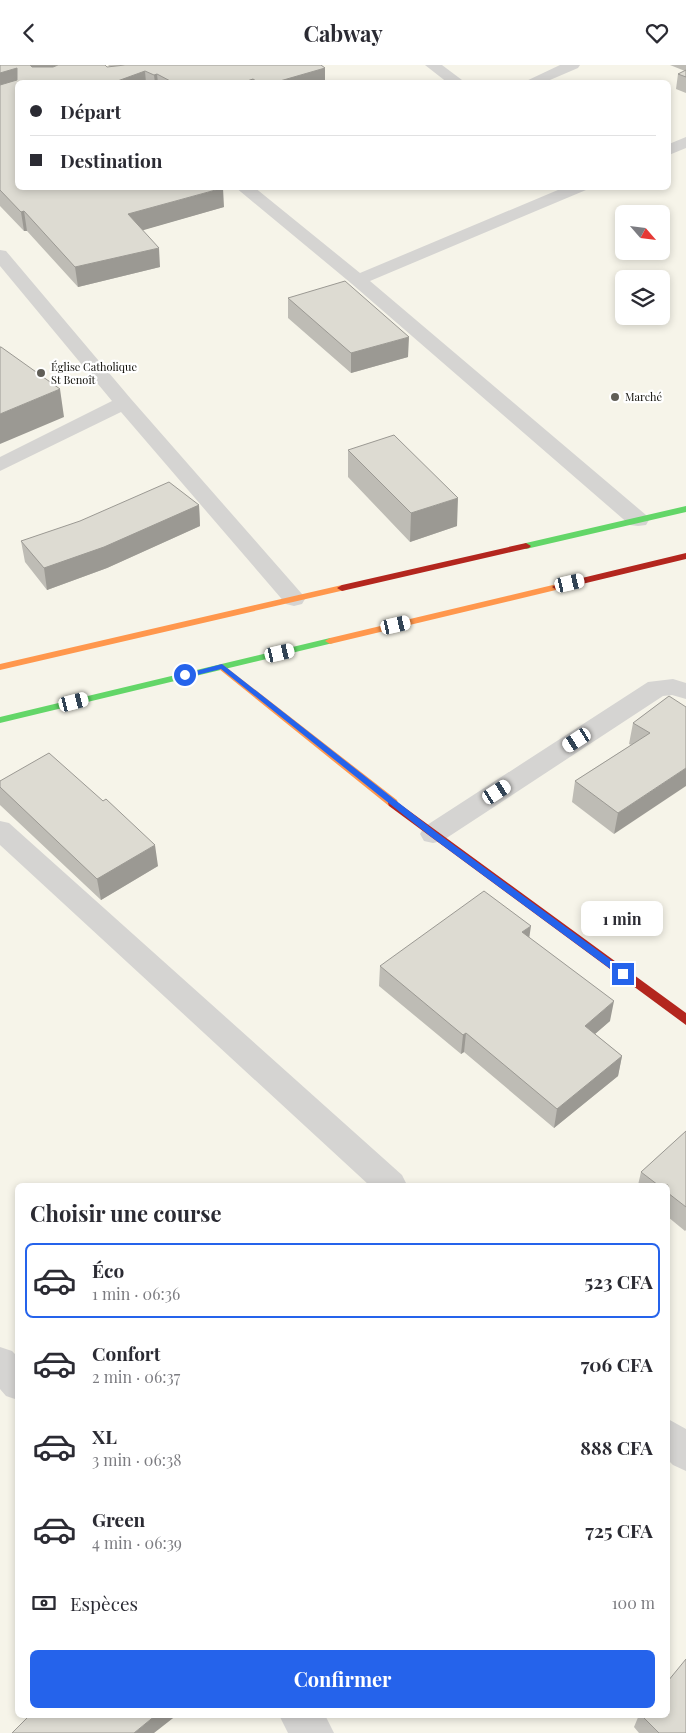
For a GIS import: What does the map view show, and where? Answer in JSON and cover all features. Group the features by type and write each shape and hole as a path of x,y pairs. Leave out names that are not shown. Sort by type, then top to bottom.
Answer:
{"main road":[{"path":"0,667 686,509"},
{"path":"0,720 686,556"},
{"path":"222,667 433,834 686,1020"}],"street":[{"path":"432,65 454,80"},
{"path":"536,80 572,65"},
{"path":"671,148 686,142"},
{"path":"247,190 358,280 638,520"},
{"path":"358,280 573,190"},
{"path":"0,255 8,277 124,403 294,599"},
{"path":"0,465 124,403"},
{"path":"433,834 657,688 673,687 686,691"},
{"path":"0,830 389,1183"},
{"path":"0,1363 15,1380"},
{"path":"670,1438 686,1453"},
{"path":"302,1718 314,1733"}],"building":[{"path":"0,65 53,67 58,65 105,65 107,67 125,65 321,65 325,68 283,80 168,80 157,74 154,75 145,71 120,80 17,80 17,68 0,73"},
{"path":"686,70 686,77 678,74"},
{"path":"15,81 15,190 216,190 128,214 159,248 75,267 24,211 21,212 0,190 0,85"},
{"path":"345,281 409,337 351,353 288,298"},
{"path":"1,347 60,389 0,414"},
{"path":"394,435 458,498 411,513 348,450"},
{"path":"169,482 199,505 104,547 44,568 21,541 80,521"},
{"path":"669,696 686,707 686,768 618,813 575,781 650,733 633,723"},
{"path":"49,753 103,801 106,799 155,845 97,879 0,787 0,781"},
{"path":"484,891 531,926 522,932 614,1001 585,1026 622,1056 557,1109 466,1033 463,1035 380,966"},
{"path":"686,1131 686,1207 670,1195 670,1183 655,1183 641,1172"},
{"path":"686,1659 686,1733 659,1733 644,1718 670,1718 670,1679"},
{"path":"27,1718 152,1718 134,1733 12,1733"}],"traffic: fast":[{"path":"526,546 686,509"},
{"path":"0,720 330,641"}],"traffic: slow":[{"path":"330,641 557,587"},
{"path":"0,667 342,588"},
{"path":"222,667 393,803"}],"traffic: jam":[{"path":"342,588 526,546"},
{"path":"557,587 686,556"},
{"path":"393,803 686,1020"}],"place":[{"name":"Église Catholique St Benoît","path":"41,373"},
{"name":"Marché","path":"615,397"}],"route":[{"path":"185,675 222,667 433,834 623,974"}]}
